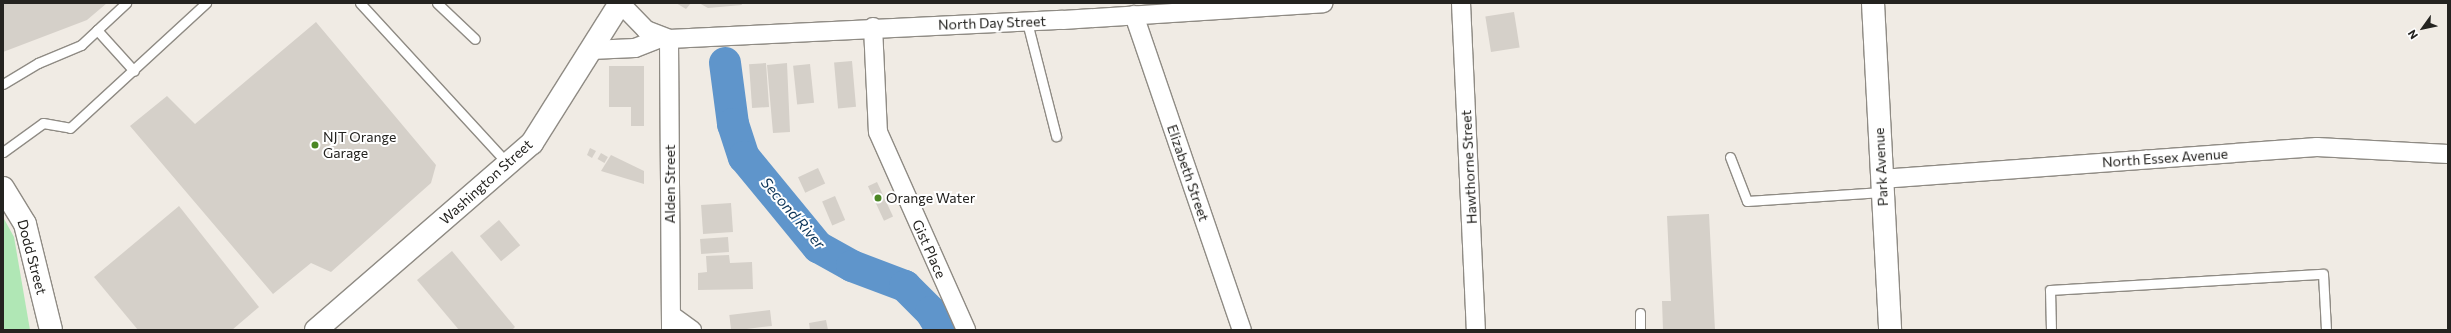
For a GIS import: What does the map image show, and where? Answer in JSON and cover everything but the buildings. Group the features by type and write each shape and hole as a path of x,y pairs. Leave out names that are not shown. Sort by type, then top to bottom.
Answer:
{"main road":[{"name":"Washington Street","path":"316,330 532,143 620,3"},
{"name":"Park Avenue","path":"1873,3 1890,330"},
{"name":"Dodd Street","path":"3,188 25,224 52,330"}],"street":[{"path":"620,3 646,30 665,39"},
{"name":"North Day Street","path":"591,50 635,48 665,39 873,27 1027,22 1323,3"},
{"name":"Hawthorne Street","path":"1461,3 1476,330"},
{"name":"Elizabeth Street","path":"1134,15 1242,330"},
{"name":"Gist Place","path":"873,27 878,132 966,330"},
{"name":"Alden Street","path":"665,39 671,323"},
{"name":"North Essex Avenue","path":"1882,185 2317,147 2448,154"},
{"path":"671,323 692,330"}],"lane":[{"path":"3,84 38,63 81,45 126,3"},
{"path":"3,152 43,123 70,128 134,71 206,3"},
{"path":"360,3 508,164"},
{"path":"437,3 475,39"},
{"path":"1027,22 1056,136"},
{"path":"97,30 134,71"},
{"path":"1730,157 1747,201 1882,185"},
{"path":"2051,330 2050,290 2323,274 2326,330"},
{"path":"1640,313 1640,330"}],"green space":[{"path":"3,217 14,237 30,330 3,330"}],"waterway":[{"name":"Second River","path":"725,63 733,124 744,157 818,247 852,266 905,286 931,312 942,330"}],"place":[{"name":"NJT Orange Garage","path":"315,145"},
{"name":"Orange Water","path":"878,198"}]}
